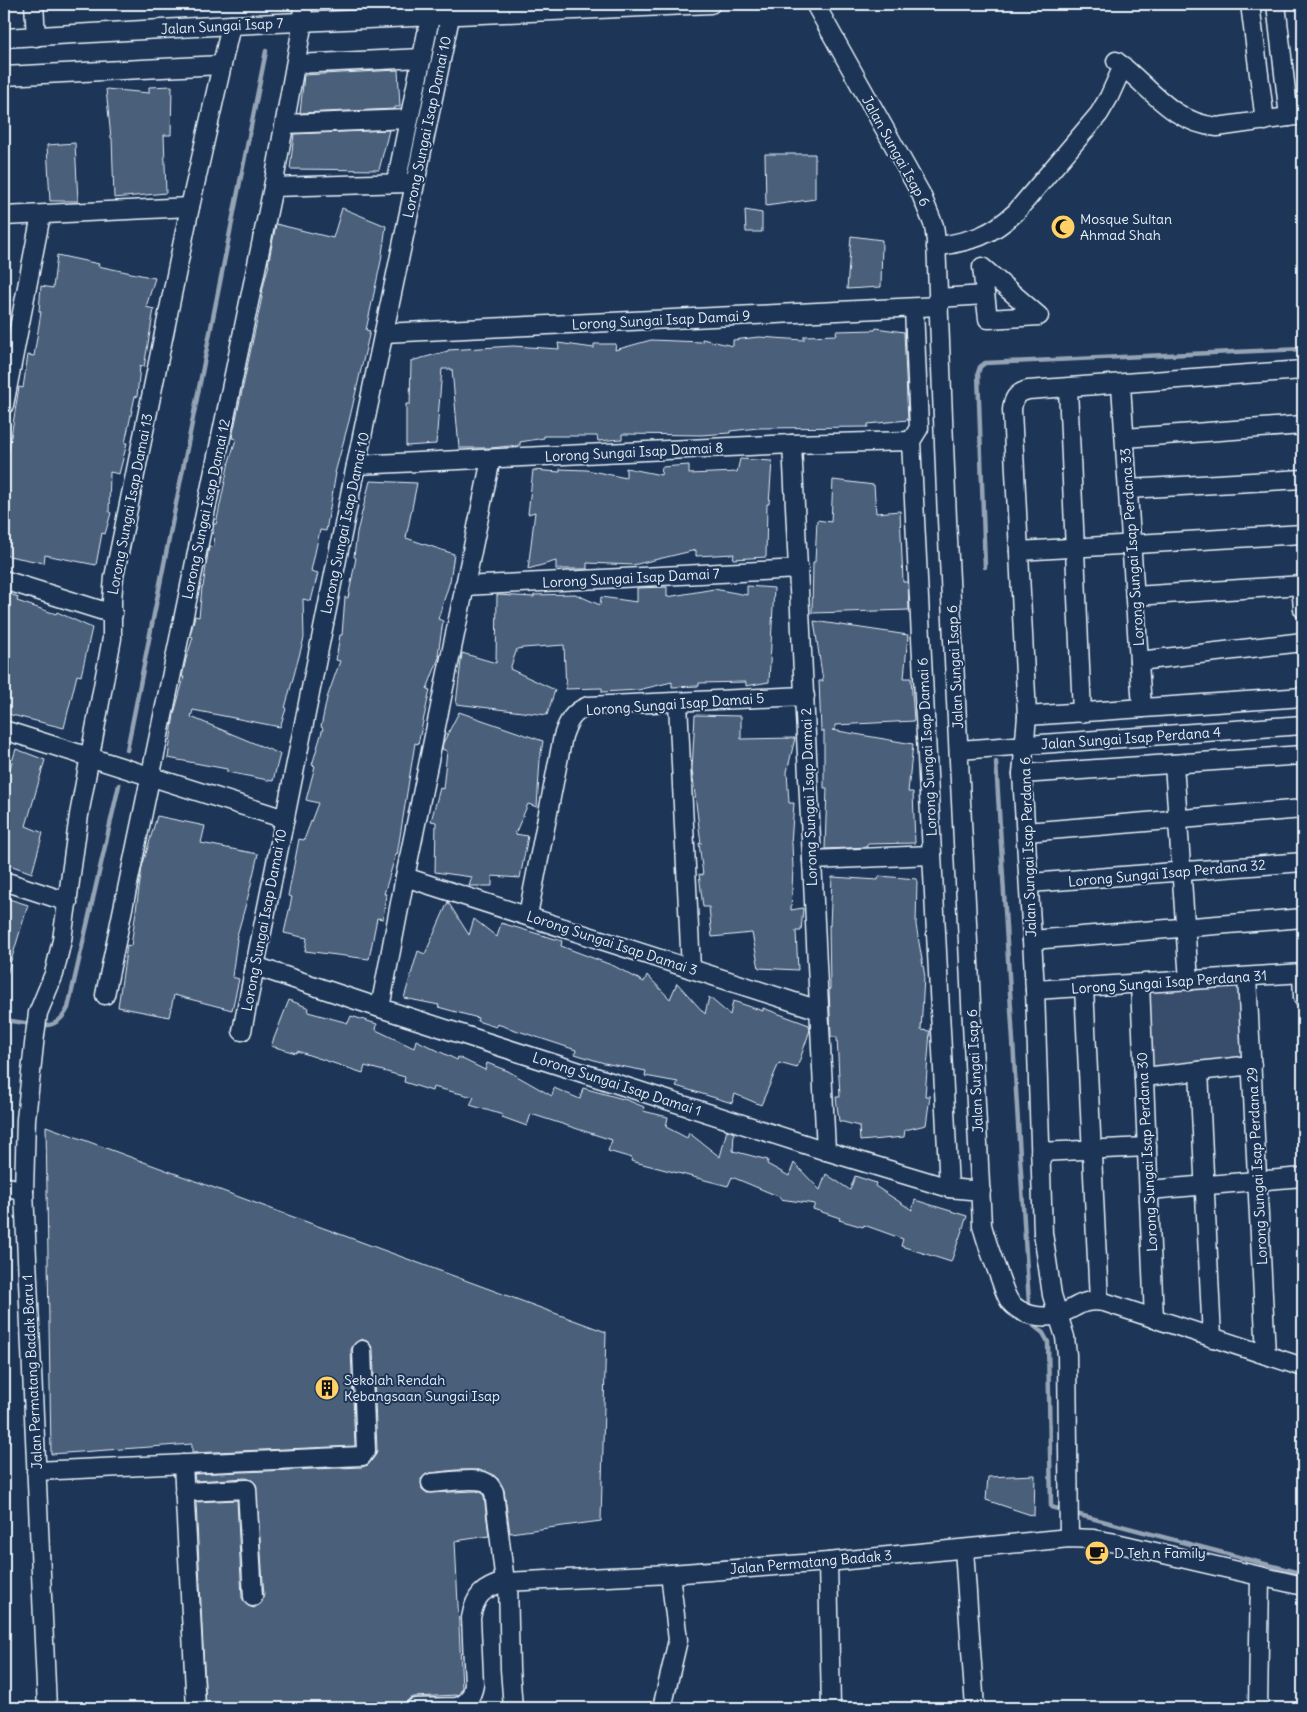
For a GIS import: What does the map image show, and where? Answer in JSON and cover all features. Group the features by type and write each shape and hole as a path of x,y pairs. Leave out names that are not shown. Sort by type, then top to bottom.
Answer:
{"street":[{"path":"34,4 36,37"},
{"name":"Lorong Sungai Isap Damai 12","path":"105,994 273,187 303,22 302,4"},
{"name":"Jalan Sungai Isap 7","path":"4,38 303,22 430,18 711,4"},
{"name":"Jalan Sungai Isap 6","path":"814,4 921,194 934,226 982,1226 987,1246 1010,1302 1026,1313 1036,1317 1058,1315"},
{"path":"1250,4 1265,121"},
{"path":"936,247 982,237 1000,227 1016,212 1099,114 1110,97 1120,63 1177,114 1194,122 1217,127 1296,116 1295,92 1276,4"},
{"name":"Lorong Sungai Isap Damai 10","path":"242,1031 356,465 450,17"},
{"path":"396,183 430,18"},
{"name":"Lorong Sungai Isap Damai 13","path":"35,1035 38,1013 54,974 62,940 88,757 112,638 114,577 190,207 231,26"},
{"path":"296,64 422,58"},
{"path":"4,76 221,65"},
{"path":"285,124 409,119"},
{"path":"273,187 415,183"},
{"path":"4,216 190,207"},
{"path":"4,404 9,357 42,215"},
{"name":"Lorong Sungai Isap Damai 9","path":"384,333 914,308 938,302 985,295"},
{"name":"Lorong Sungai Isap Damai 6","path":"914,308 919,428 911,440 949,1188"},
{"name":"Jalan Sungai Isap Perdana 6","path":"1069,1538 1067,1355 1065,1337 1051,1289 1043,1233 1035,990 1022,774 1027,716 1018,551 1013,403 1016,396 1021,392 1303,370"},
{"name":"Lorong Sungai Isap Perdana 33","path":"1121,385 1142,708"},
{"path":"1068,388 1082,713"},
{"path":"1125,438 1303,425"},
{"name":"Lorong Sungai Isap Damai 8","path":"356,465 911,440"},
{"name":"Lorong Sungai Isap Damai 2","path":"792,444 826,1151"},
{"path":"380,1008 491,459"},
{"path":"1128,489 1303,479"},
{"path":"1018,551 1303,534"},
{"name":"Lorong Sungai Isap Damai 7","path":"464,586 799,569"},
{"path":"4,580 113,614"},
{"path":"1135,596 1302,585 1303,610"},
{"path":"1139,661 1303,642"},
{"name":"Lorong Sungai Isap Damai 5","path":"528,916 563,736 572,716 579,709 588,706 805,696"},
{"path":"1027,716 1303,697"},
{"path":"678,703 691,969"},
{"name":"Jalan Sungai Isap Perdana 4","path":"959,750 1303,725"},
{"path":"4,730 285,819"},
{"path":"1022,774 1303,755"},
{"path":"1174,764 1188,981"},
{"path":"1026,832 1303,809"},
{"path":"812,860 932,855"},
{"name":"Lorong Sungai Isap Perdana 32","path":"1030,883 1303,862"},
{"name":"Lorong Sungai Isap Damai 3","path":"405,877 819,1010"},
{"path":"4,881 68,902"},
{"path":"1032,940 1303,918"},
{"name":"Lorong Sungai Isap Damai 1","path":"255,966 826,1151 949,1188 981,1191"},
{"path":"1302,973 1303,998"},
{"name":"Lorong Sungai Isap Perdana 31","path":"1035,990 1302,973"},
{"name":"Lorong Sungai Isap Perdana 29","path":"1247,977 1266,1355"},
{"name":"Lorong Sungai Isap Perdana 30","path":"1140,984 1154,1319"},
{"path":"1084,987 1099,1301"},
{"name":"Jalan Permatang Badak Baru 1","path":"35,1035 26,1119 24,1191 47,1708"},
{"path":"1144,1077 1252,1065"},
{"path":"1199,1071 1212,1338"},
{"path":"1040,1152 1147,1147"},
{"path":"1149,1190 1303,1177"},
{"path":"4,1186 24,1191"},
{"path":"1058,1315 1086,1301 1099,1301 1303,1367"},
{"path":"36,1471 362,1456 366,1450 362,1350"},
{"path":"183,1464 196,1708"},
{"path":"431,1483 483,1481 490,1484 494,1492 507,1582 513,1708"},
{"path":"184,1492 247,1489 253,1597"},
{"name":"Jalan Permatang Badak 3","path":"415,1708 457,1707 463,1705 468,1700 474,1685 471,1618 473,1608 477,1598 485,1590 507,1582 670,1574 828,1562 1069,1538 1094,1539 1116,1543 1303,1586"},
{"path":"964,1549 975,1708"},
{"path":"828,1562 831,1708"},
{"path":"662,1708 678,1640 670,1574"},
{"path":"1258,1708 1260,1576"}],"shaded area":[{"path":"1243,981 1249,1062 1148,1073 1144,987"}],"building":[{"path":"398,70 400,107 395,107 395,109 300,113 304,75"},
{"path":"172,86 171,135 164,135 166,193 114,198 112,138 106,89 149,93 149,87"},
{"path":"389,130 379,170 290,169 294,134"},
{"path":"75,143 78,201 50,201 47,145"},
{"path":"765,154 815,154 815,199 766,206"},
{"path":"342,208 386,226 381,261 366,330 370,331 335,473 326,531 320,530 311,571 318,573 311,601 303,599 304,638 286,709 280,727 193,710 191,717 280,754 273,781 227,772 227,769 168,758 174,714 184,677 182,677 186,659 193,637 190,636 195,616 199,617 209,546 214,547 213,528 214,524 216,524 229,462 236,439 232,438 276,224 333,238"},
{"path":"745,210 762,213 762,232 746,232"},
{"path":"851,236 882,240 881,287 847,289"},
{"path":"57,255 155,278 146,307 154,309 144,367 140,366 137,397 135,396 125,443 127,443 119,474 110,472 109,512 111,513 105,534 102,533 96,565 45,555 44,563 4,555 4,479 19,387 23,388 28,355 34,356 41,312 39,311 41,286 53,288"},
{"path":"876,328 904,332 908,420 868,424 868,427 758,428 730,431 730,433 701,435 622,434 622,439 598,441 597,436 544,436 544,438 520,442 520,445 491,448 459,448 452,369 442,369 436,444 406,446 406,404 410,404 411,361 448,350 513,346 559,349 558,343 594,348 594,344 616,344 615,350 651,340 702,342 702,339 733,346 733,340 759,337 804,340 804,336 837,335 836,331 875,330"},
{"path":"740,459 772,461 769,504 767,504 766,557 733,559 734,554 696,556 696,550 633,565 587,563 587,569 556,569 556,561 528,569 535,512 528,514 533,470 560,472 560,469 587,470 626,478 626,468 661,475 662,467 689,465 689,474 737,472"},
{"path":"833,480 874,485 876,513 900,511 903,582 908,582 909,610 812,613 813,562 815,562 817,520 831,522"},
{"path":"370,481 417,483 406,538 454,554 450,581 438,619 443,621 438,655 440,655 427,689 430,690 418,744 415,743 397,855 384,894 386,894 383,919 377,918 369,959 305,951 307,938 284,933 292,897 288,896 299,839 304,840 318,803 306,800 315,766 312,765 323,728 321,727 327,698 340,661 336,660 340,635 342,635 345,597 348,598 356,558 354,557 357,532"},
{"path":"747,586 774,588 769,682 746,686 746,682 699,683 699,686 672,687 672,682 638,690 602,692 602,688 566,689 564,645 517,649 510,669 555,690 547,715 456,704 462,653 496,663 497,595 534,597 534,595 575,594 600,605 601,597 637,602 637,588 667,587 667,597 714,589 747,595"},
{"path":"4,592 18,597 17,601 56,614 57,612 92,628 81,676 77,675 64,728 4,713"},
{"path":"814,621 908,635 904,678 911,678 914,721 835,725 835,730 832,730 913,744 908,792 913,792 915,843 867,844 867,847 825,849 827,788 824,788 824,731 821,731 819,681 823,681"},
{"path":"459,712 543,741 537,807 528,804 515,834 528,836 520,878 492,876 492,886 469,886 472,877 435,872 436,822 431,821 440,788 443,789 447,751 442,749 443,743"},
{"path":"695,715 741,716 741,739 795,738 787,772 789,803 794,803 791,843 793,868 791,910 803,908 801,931 796,931 798,970 759,968 752,933 712,937 709,907 703,907 699,874 703,875 692,770"},
{"path":"16,749 45,760 26,826 43,833 32,873 4,863 4,787"},
{"path":"157,816 205,826 201,843 258,854 236,939 232,977 239,979 232,1010 174,995 169,1017 118,1007 127,945 131,946 142,867"},
{"path":"879,876 917,879 916,925 925,977 921,1030 930,1031 925,1096 930,1096 926,1125 905,1130 904,1137 860,1141 859,1126 839,1121 836,1097 840,1097 837,1037 831,1037 829,989 829,925 832,877 878,880"},
{"path":"9,899 28,905 7,974 4,973 4,917"},
{"path":"448,902 469,935 474,919 497,937 501,923 562,941 561,946 614,966 644,982 647,975 670,999 677,983 705,1014 709,997 730,1015 733,1001 763,1011 763,1008 809,1025 810,1030 797,1068 779,1063 761,1105 735,1094 732,1103 676,1086 678,1082 645,1076 646,1071 604,1063 575,1054 576,1050 497,1024 496,1027 477,1021 478,1018 438,1007 439,1005 404,998 418,951 425,954"},
{"path":"289,1000 309,1008 308,1012 348,1023 351,1016 377,1024 376,1030 414,1048 416,1040 457,1060 458,1057 485,1070 487,1063 508,1071 552,1096 554,1088 580,1099 583,1088 627,1100 644,1107 643,1111 668,1117 666,1127 687,1138 689,1133 720,1157 727,1130 734,1133 733,1151 768,1160 767,1164 789,1176 794,1163 820,1190 826,1174 850,1190 855,1176 876,1183 875,1186 912,1210 915,1200 967,1216 951,1262 901,1246 903,1239 864,1225 863,1227 839,1220 840,1218 813,1209 815,1204 780,1199 780,1197 732,1177 728,1186 631,1161 632,1158 608,1151 612,1140 531,1114 527,1126 502,1117 503,1115 470,1105 474,1097 433,1087 432,1091 404,1082 405,1077 365,1066 363,1073 297,1051 296,1053 271,1046"},
{"name":"Sekolah Rendah Kebangsaan Sungai Isap","path":"46,1126 606,1332 601,1521 510,1533 504,1490 499,1480 492,1474 479,1470 456,1470 430,1473 421,1479 422,1489 427,1493 476,1491 481,1492 484,1496 489,1536 455,1541 462,1689 458,1695 414,1697 405,1704 323,1708 206,1708 196,1502 237,1500 242,1598 248,1606 254,1608 262,1602 264,1596 256,1484 246,1478 195,1481 194,1474 362,1467 368,1465 377,1450 373,1349 367,1341 361,1339 353,1345 351,1350 355,1446 192,1453 192,1444 51,1454"},
{"path":"1035,1475 1034,1516 986,1500 988,1477"}],"waterway":[{"path":"127,750 266,51"},
{"path":"985,567 978,373 980,367 985,363 1303,349"},
{"path":"996,762 1029,1304"},
{"path":"40,1025 49,1025 57,1022 68,1008 119,785"},
{"path":"4,1020 32,1024"},
{"path":"1034,1326 1043,1333 1048,1342 1051,1507 1065,1511"},
{"path":"1072,1513 1303,1574"}],"place":[{"name":"Mosque Sultan Ahmad Shah","path":"1063,227"},
{"name":"Sekolah Rendah Kebangsaan Sungai Isap","path":"327,1388"},
{"name":"D Teh n Family","path":"1097,1553"}]}
